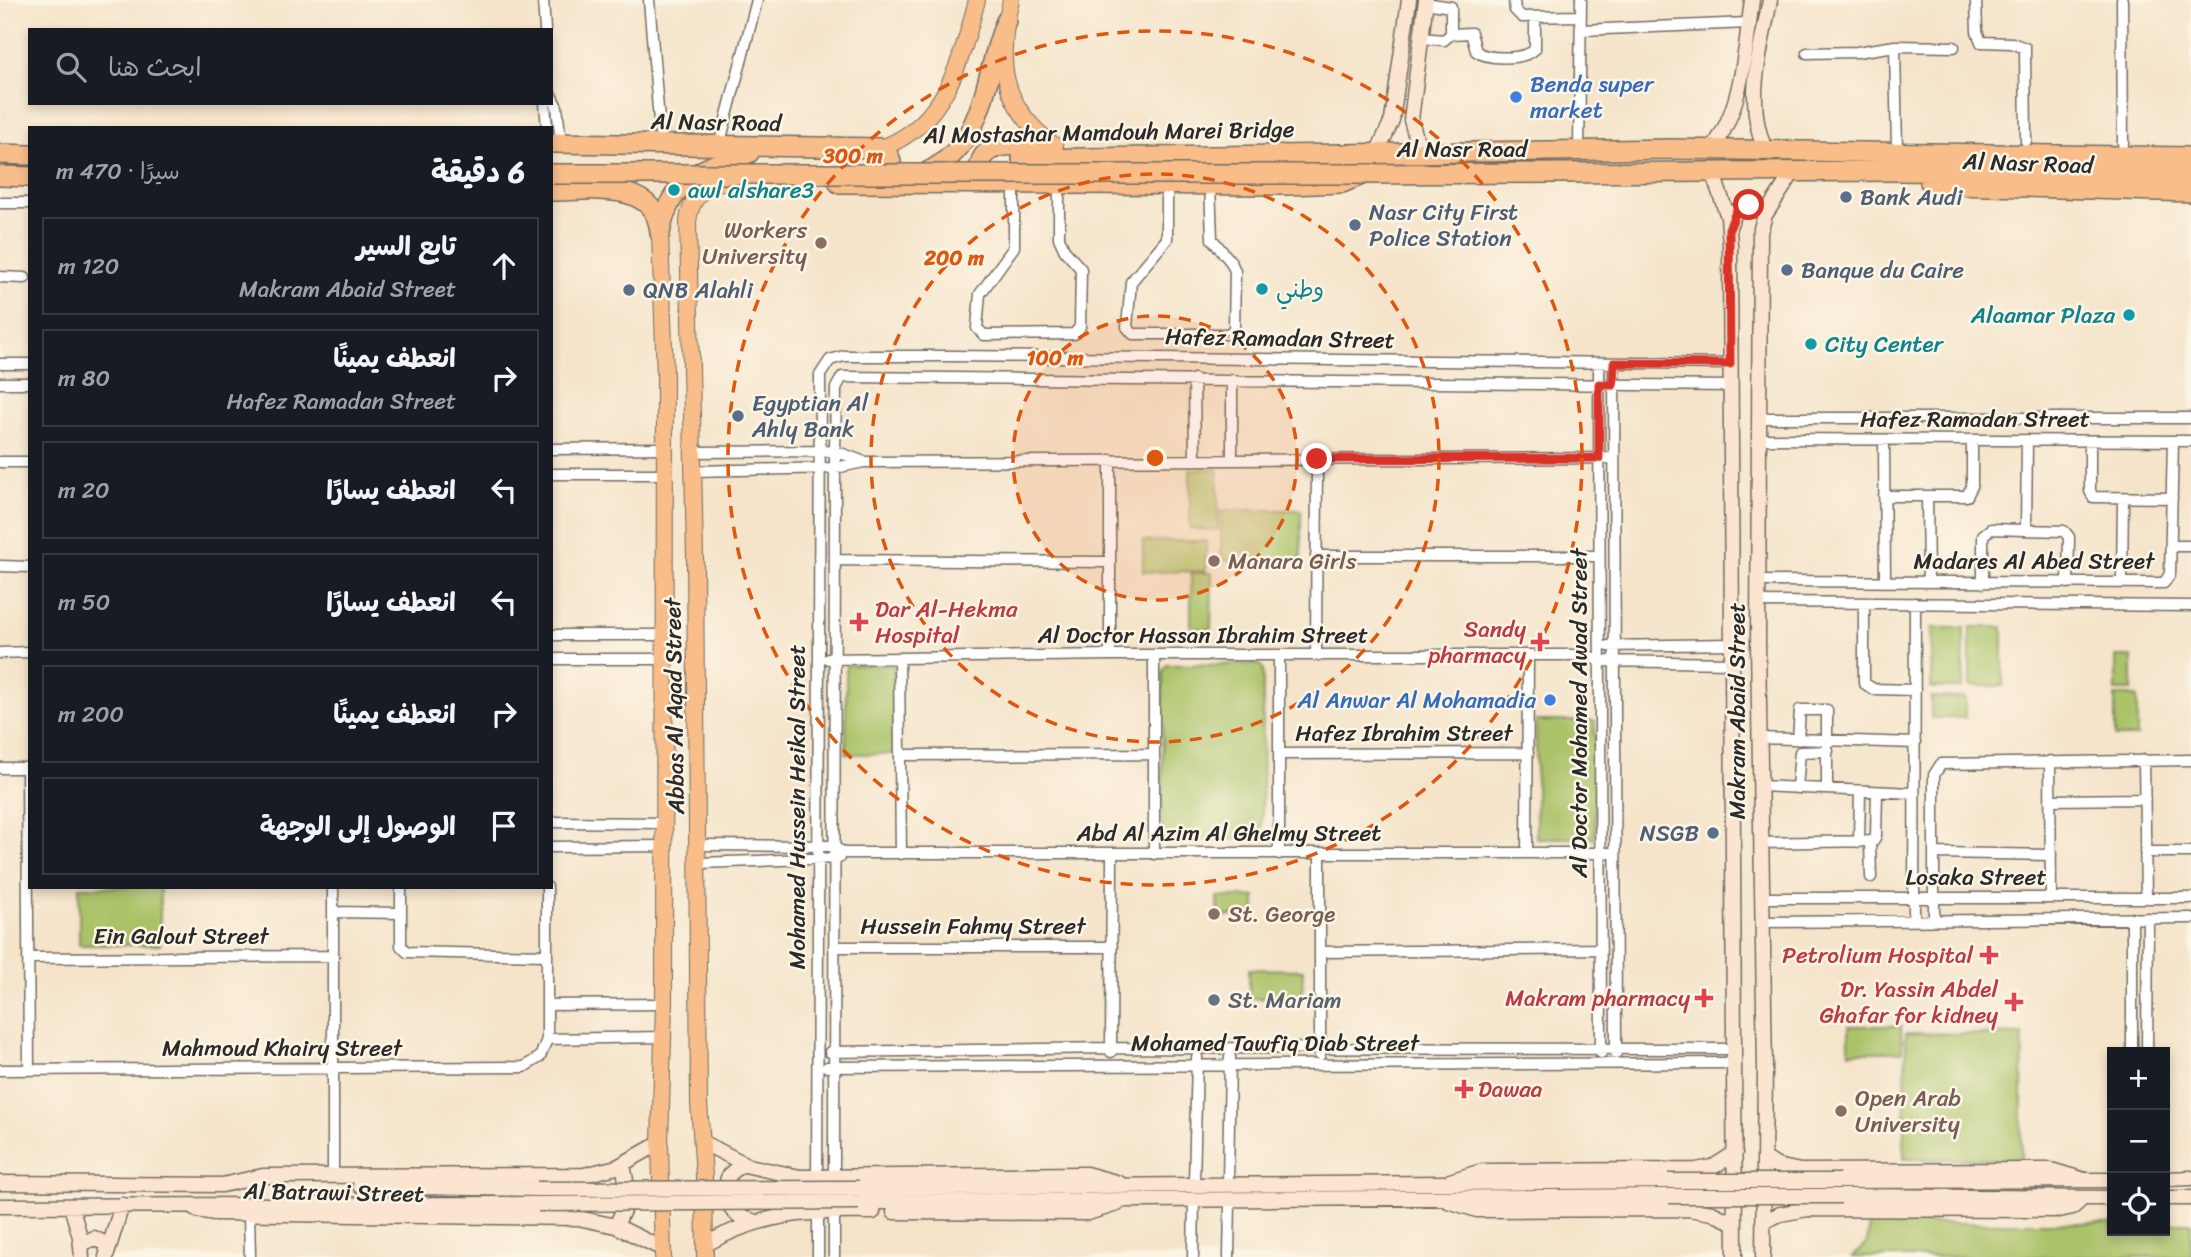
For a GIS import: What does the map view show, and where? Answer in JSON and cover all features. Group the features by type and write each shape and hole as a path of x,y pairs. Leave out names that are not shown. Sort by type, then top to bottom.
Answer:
{"highway":[{"path":"880,184 928,172 951,157 965,141 978,118 988,71 1006,21"},
{"name":"Al Nasr Road","path":"991,184 982,176 979,165 985,154 996,147 1342,142 1365,147 1375,153 1579,149 1897,150 1919,142 1942,139 2191,144"},
{"name":"Al Nasr Road","path":"556,143 880,148"},
{"path":"608,144 625,155 629,167 628,180 620,191"},
{"path":"660,233 674,196 696,173 705,167 767,148"},
{"path":"880,148 892,163 891,173 880,184"},
{"path":"1897,150 2191,157"},
{"name":"Al Mostashar Mamdouh Marei Bridge","path":"553,161 1022,159 1375,153"},
{"path":"0,154 28,155"},
{"name":"Al Nasr Road","path":"733,181 880,184 1342,183 1364,174 1792,174 1899,171 1954,185 2191,192"},
{"path":"1899,171 2191,175"},
{"name":"Al Mostashar Mamdouh Marei Bridge","path":"553,174 1364,174"},
{"path":"0,176 28,177"},
{"path":"553,191 620,191 635,195 648,204 657,218 660,233"}],"main road":[{"path":"880,148 909,134 942,99 961,60 977,0"},
{"path":"1011,0 1006,21 1003,59 1012,96 1033,130 1055,146"},
{"name":"Abbas Al Aqad Street","path":"706,1250 699,1103 699,863 689,215 694,201 704,189 733,181"},
{"name":"Abbas Al Aqad Street","path":"660,233 664,448 664,1037 660,1143 663,1253"}],"street":[{"path":"543,0 545,28"},
{"path":"649,0 661,145"},
{"path":"719,146 757,0"},
{"path":"1375,153 1390,127 1409,0"},
{"path":"1514,0 1519,16 1581,16"},
{"path":"1579,149 1581,0"},
{"path":"1713,149 1733,112 1752,0"},
{"path":"1765,149 1754,116 1753,102 1770,0"},
{"path":"1976,0 1977,31 1981,42 2020,44 2025,48 2026,141"},
{"path":"2122,0 2123,144"},
{"path":"1420,152 1411,125 1426,2 1451,7 1451,34"},
{"path":"1421,38 1444,40 1451,34 1471,33 1476,51 1483,56 1525,56 1535,49 1535,18"},
{"path":"1581,30 1749,23"},
{"path":"1895,46 1897,150"},
{"path":"1807,53 1857,52 1895,46 1954,47"},
{"path":"553,99 557,107 556,143"},
{"path":"545,105 547,126"},
{"path":"1394,106 1401,114 1413,108"},
{"path":"1733,112 1744,120 1754,116"},
{"name":"Makram Abaid Street","path":"1713,174 1725,205 1729,229 1735,1257"},
{"name":"Makram Abaid Street","path":"1763,1257 1759,738 1760,232 1765,215 1792,174"},
{"path":"1014,184 1014,247 978,299 977,328 984,335 1074,334 1080,327 1082,272 1059,237 1059,184"},
{"path":"1167,184 1167,239 1136,274 1130,287 1127,327 1133,334 1227,334 1234,330 1235,271 1212,239 1210,184"},
{"path":"0,203 28,203"},
{"path":"1729,229 1741,207 1756,207 1765,215"},
{"path":"0,277 24,278"},
{"path":"860,375 861,356"},
{"name":"Hafez Ramadan Street","path":"830,360 861,356 1730,364"},
{"name":"Mohamed Hussein Heikal Street","path":"818,1257 820,375 830,360"},
{"name":"Al Doctor Mohamed Awad Street","path":"1599,363 1601,1063"},
{"name":"Al Doctor Mohamed Awad Street","path":"1614,363 1616,1063"},
{"path":"0,364 28,364"},
{"name":"Hafez Ramadan Street","path":"842,377 860,375 1730,386"},
{"name":"Mohamed Hussein Heikal Street","path":"834,1257 834,947 839,857 834,846 835,452 836,388 842,377"},
{"path":"1194,379 1195,460"},
{"path":"1232,380 1232,460"},
{"path":"0,383 28,383"},
{"name":"Hafez Ramadan Street","path":"1760,418 2191,418"},
{"path":"1783,418 1778,430 1783,439"},
{"name":"Hafez Ramadan Street","path":"1759,439 2191,441"},
{"path":"1884,440 1885,582"},
{"path":"1884,496 1967,496 1971,492 1972,440"},
{"path":"2026,440 2026,530"},
{"path":"2090,441 2091,494 2097,498 2172,498"},
{"name":"Madares Al Abed Street","path":"1759,581 2168,581 2173,441"},
{"path":"553,449 664,448"},
{"path":"693,452 835,452 864,461"},
{"path":"693,471 835,468 864,461 1613,458"},
{"path":"1316,655 1317,459"},
{"path":"1110,460 1110,655"},
{"path":"0,462 28,463"},
{"path":"553,474 664,474"},
{"path":"1927,496 1928,582"},
{"path":"2122,583 2123,498"},
{"path":"1983,583 1984,532 2026,530 2067,533 2068,583"},
{"path":"2171,545 2191,546"},
{"path":"1317,556 1599,556"},
{"path":"835,560 1108,562"},
{"path":"0,566 28,567"},
{"path":"1871,582 1867,603 1864,683 1873,689 1915,690"},
{"name":"Madares Al Abed Street","path":"1759,602 2191,606"},
{"path":"1914,919 1915,603"},
{"path":"553,635 664,635"},
{"path":"1587,655 1600,646 1732,644"},
{"path":"0,653 28,652"},
{"name":"Al Doctor Hassan Ibrahim Street","path":"818,659 1110,655 1587,655 1599,661 1732,663"},
{"path":"1154,655 1154,854"},
{"path":"1279,655 1279,854"},
{"path":"1527,853 1528,655"},
{"path":"553,659 664,659"},
{"path":"900,659 901,854"},
{"path":"1798,740 1799,713 1803,709 1827,710 1827,789"},
{"path":"1759,738 1798,740 1828,746"},
{"path":"1797,788 1800,752 1828,746 1915,743"},
{"name":"Hafez Ibrahim Street","path":"1279,754 1528,753"},
{"path":"901,755 1154,754"},
{"path":"2144,760 2146,898"},
{"path":"1934,919 1934,775 1941,764 2191,760"},
{"path":"2050,761 2051,898"},
{"path":"0,768 28,768"},
{"path":"1760,786 1914,793"},
{"path":"1860,791 1864,842 1871,877"},
{"path":"1760,843 1864,842 1876,836 1877,792"},
{"path":"2050,800 2145,799"},
{"path":"553,822 663,823"},
{"path":"698,845 834,846"},
{"path":"553,847 664,846"},
{"path":"2145,852 2191,852"},
{"name":"Abd Al Azim Al Ghelmy Street","path":"699,863 817,860 901,854 1614,853"},
{"path":"1934,853 2051,855"},
{"name":"Hussein Fahmy Street","path":"1111,1065 1112,855"},
{"path":"1320,855 1320,1064"},
{"path":"29,889 29,1070"},
{"path":"333,889 334,1177"},
{"path":"401,889 401,946 410,954 547,955"},
{"path":"547,889 547,1039 664,1037"},
{"name":"Losaka Street","path":"1761,898 2191,898"},
{"path":"333,912 400,913"},
{"path":"2132,918 2132,1047"},
{"path":"2147,1047 2148,918"},
{"name":"Losaka Street","path":"1762,922 2191,918"},
{"name":"Hussein Fahmy Street","path":"834,947 1112,947"},
{"path":"1322,953 1601,949"},
{"name":"Ein Galout Street","path":"28,958 334,956"},
{"path":"547,1005 664,1004"},
{"name":"Mahmoud Khairy Street","path":"0,1070 518,1069 536,1062 544,1052 547,1039"},
{"name":"Mohamed Tawfiq Diab Street","path":"817,1052 1111,1048 1616,1047 1733,1056"},
{"path":"1194,1184 1197,1048"},
{"path":"1228,1184 1230,1048"},
{"name":"Mohamed Tawfiq Diab Street","path":"817,1068 1616,1063 1733,1056"},
{"path":"702,1142 743,1163 783,1175 834,1178 1086,1174 1112,1179 1124,1185"},
{"name":"Al Batrawi Street","path":"0,1183 222,1185 264,1177 584,1175 623,1164 660,1143"},
{"path":"1445,1191 1458,1176 1482,1171 1689,1171 1713,1167 1735,1153"},
{"path":"1764,1158 1784,1168 1813,1171 2051,1170 2084,1180"},
{"path":"743,1163 729,1175 726,1199 736,1214 753,1221"},
{"path":"617,1226 629,1198 623,1164"},
{"path":"1689,1171 1699,1192 1689,1209"},
{"path":"1813,1171 1805,1189 1807,1198 1817,1209"},
{"path":"2170,1179 2191,1178"},
{"path":"222,1185 1230,1201 1445,1191 2107,1180"},
{"path":"183,1203 538,1204 1194,1184 1445,1191 2107,1198"},
{"path":"1445,1191 1465,1209 1689,1209 1712,1213 1734,1223"},
{"path":"1763,1222 1788,1212 1817,1209 2059,1210 2073,1207 2084,1198"},
{"path":"2170,1198 2191,1198"},
{"path":"706,1250 753,1221 778,1215 834,1211 1088,1213 1123,1201"},
{"path":"1193,1257 1194,1201"},
{"path":"1229,1257 1230,1201"},
{"name":"Al Batrawi Street","path":"0,1206 183,1203 204,1212 249,1214 563,1217 617,1226 663,1253"},
{"path":"106,1253 122,1205"},
{"path":"71,1206 82,1253"},
{"path":"249,1214 250,1257"},
{"path":"82,1253 84,1243 94,1238 100,1240 106,1253"}],"green space":[{"path":"1190,469 1218,469 1218,530 1190,529"},
{"path":"1221,510 1301,510 1301,560 1221,560"},
{"path":"1143,541 1206,541 1206,571 1143,572"},
{"path":"1191,573 1212,573 1211,629 1191,629"},
{"path":"1970,627 2003,627 2003,686 1970,686"},
{"path":"1932,628 1964,628 1963,688 1931,688"},
{"path":"2116,657 2132,657 2132,691 2116,691"},
{"path":"1259,664 1263,669 1262,835 1258,839 1169,839 1162,834 1163,671 1167,665"},
{"path":"846,665 894,665 894,754 846,754"},
{"path":"2115,696 2137,696 2137,737 2115,737"},
{"path":"1931,697 1965,698 1965,718 1931,718"},
{"path":"1536,721 1595,721 1595,838 1536,838"},
{"path":"79,889 160,889 160,945 79,945"},
{"path":"1217,897 1255,897 1255,915 1218,916"},
{"path":"1249,969 1303,970 1302,999 1249,998"},
{"path":"1849,1026 1901,1026 1902,1052 1849,1052"},
{"path":"1906,1033 2023,1035 2021,1159 1904,1159"},
{"path":"1869,1223 2107,1223 2107,1236 2170,1236 2170,1223 2191,1223 2191,1257 1852,1257 1867,1243"}],"place":[{"name":"Benda super market","path":"1516,97"},
{"name":"awl alshare3","path":"674,190"},
{"name":"Bank Audi","path":"1846,197"},
{"name":"Nasr City First Police Station","path":"1355,225"},
{"name":"Workers University","path":"821,243"},
{"name":"Banque du Caire","path":"1787,270"},
{"name":"وطني","path":"1262,289"},
{"name":"QNB Alahli","path":"629,290"},
{"name":"Alaamar Plaza","path":"2129,315"},
{"name":"City Center","path":"1811,344"},
{"name":"Egyptian Al Ahly Bank","path":"738,416"},
{"name":"Manara Girls","path":"1214,561"},
{"name":"Dar Al-Hekma Hospital","path":"859,622"},
{"name":"Sandy pharmacy","path":"1540,642"},
{"name":"Al Anwar Al Mohamadia","path":"1550,700"},
{"name":"NSGB","path":"1713,833"},
{"name":"St. George","path":"1214,914"},
{"name":"Petrolium Hospital","path":"1989,955"},
{"name":"Makram pharmacy","path":"1704,998"},
{"name":"St. Mariam","path":"1214,1000"},
{"name":"Dr. Yassin Abdel Ghafar for kidney","path":"2014,1002"},
{"name":"Dawaa","path":"1464,1089"},
{"name":"Open Arab University","path":"1841,1111"}],"route":[{"path":"1317,459 1599,458 1599,384 1613,385 1614,363 1730,364 1729,229 1736,212 1749,205"}]}
